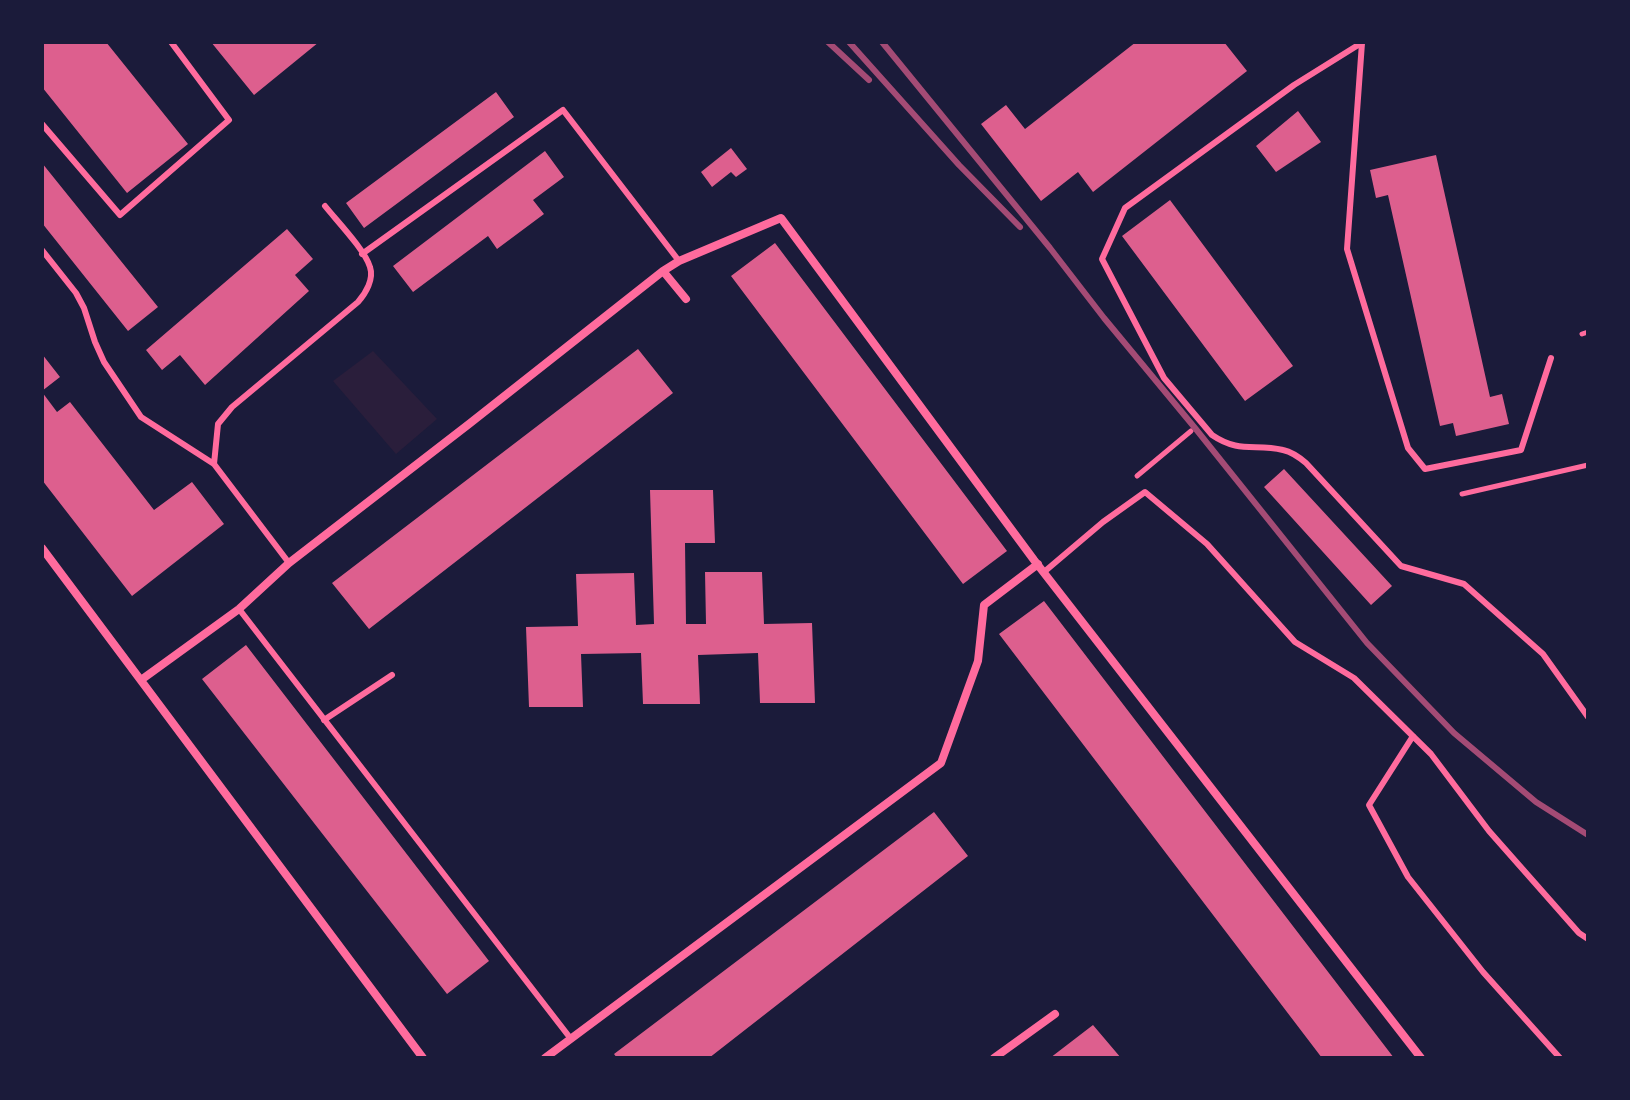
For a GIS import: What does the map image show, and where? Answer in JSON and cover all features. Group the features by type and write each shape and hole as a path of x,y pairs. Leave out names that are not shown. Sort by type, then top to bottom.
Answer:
{"street":[{"path":"141,680 239,609 289,563 663,271 679,261 781,218 1041,568 1421,1058"},
{"path":"663,271 686,299"},
{"path":"42,548 423,1058"},
{"path":"545,1058 941,763 978,661 984,605 1041,568"},
{"path":"994,1058 1055,1014"}],"lane":[{"path":"42,124 120,215 229,120 171,42"},
{"path":"1362,42 1347,249 1408,448 1425,469 1521,450 1551,358"},
{"path":"1362,42 1294,85 1125,208 1102,259 1164,378 1212,435 1235,447 1283,450 1306,463 1401,566 1464,584 1532,644 1543,654 1588,717"},
{"path":"362,254 563,110 679,261"},
{"path":"214,464 218,424 232,407 364,294 371,277 370,267 325,206"},
{"path":"42,250 76,293 104,362 141,417 214,464 289,563"},
{"path":"1041,568 1145,492 1207,544 1295,642 1354,678 1431,754 1489,831 1579,933 1588,939"},
{"path":"239,609 571,1039"},
{"path":"324,720 392,675"},
{"path":"1413,736 1369,805 1408,877 1483,972 1560,1058"}],"path":[{"path":"1462,494 1588,465"}],"shaded area":[{"path":"373,351 437,419 396,454 333,381"}],"building":[{"path":"42,42 106,42 188,144 127,193 42,87"},
{"path":"211,42 319,42 254,95"},
{"path":"1136,42 1224,42 1247,71 1093,192 1078,172 1041,201 981,124 1006,105 1025,129"},
{"path":"496,92 514,117 364,228 346,203"},
{"path":"1298,111 1321,142 1276,172 1256,146"},
{"path":"731,148 747,169 736,177 731,172 712,187 701,172"},
{"path":"545,151 564,177 533,200 544,214 497,249 488,236 413,292 393,266"},
{"path":"1436,155 1490,397 1502,394 1509,424 1456,436 1453,423 1440,426 1388,195 1376,198 1370,170"},
{"path":"42,163 158,307 128,331 42,223"},
{"path":"1170,200 1293,366 1245,401 1122,236"},
{"path":"287,229 313,259 295,275 309,291 205,385 180,355 162,370 146,350"},
{"path":"775,243 1007,551 963,584 731,276"},
{"path":"638,349 673,393 369,629 332,583"},
{"path":"42,354 60,377 42,391"},
{"path":"42,392 57,412 70,402 154,510 192,482 224,524 132,596 42,480"},
{"path":"1284,469 1392,586 1371,605 1264,487"},
{"path":"650,490 713,490 715,543 685,543 686,624 706,624 705,572 762,572 764,624 812,623 815,703 760,703 758,653 698,655 700,704 643,704 641,653 581,654 583,707 529,707 526,627 578,626 576,574 634,573 636,625 654,624"},
{"path":"1044,601 1394,1058 1322,1058 999,634"},
{"path":"246,645 489,961 447,994 202,679"},
{"path":"934,812 968,856 709,1058 617,1058 614,1054"},
{"path":"1093,1025 1121,1058 1050,1058"}],"railway":[{"path":"828,42 869,80"},
{"path":"849,42 959,165 1020,227"},
{"path":"882,42 1367,643 1454,733 1536,802 1588,835"}]}
